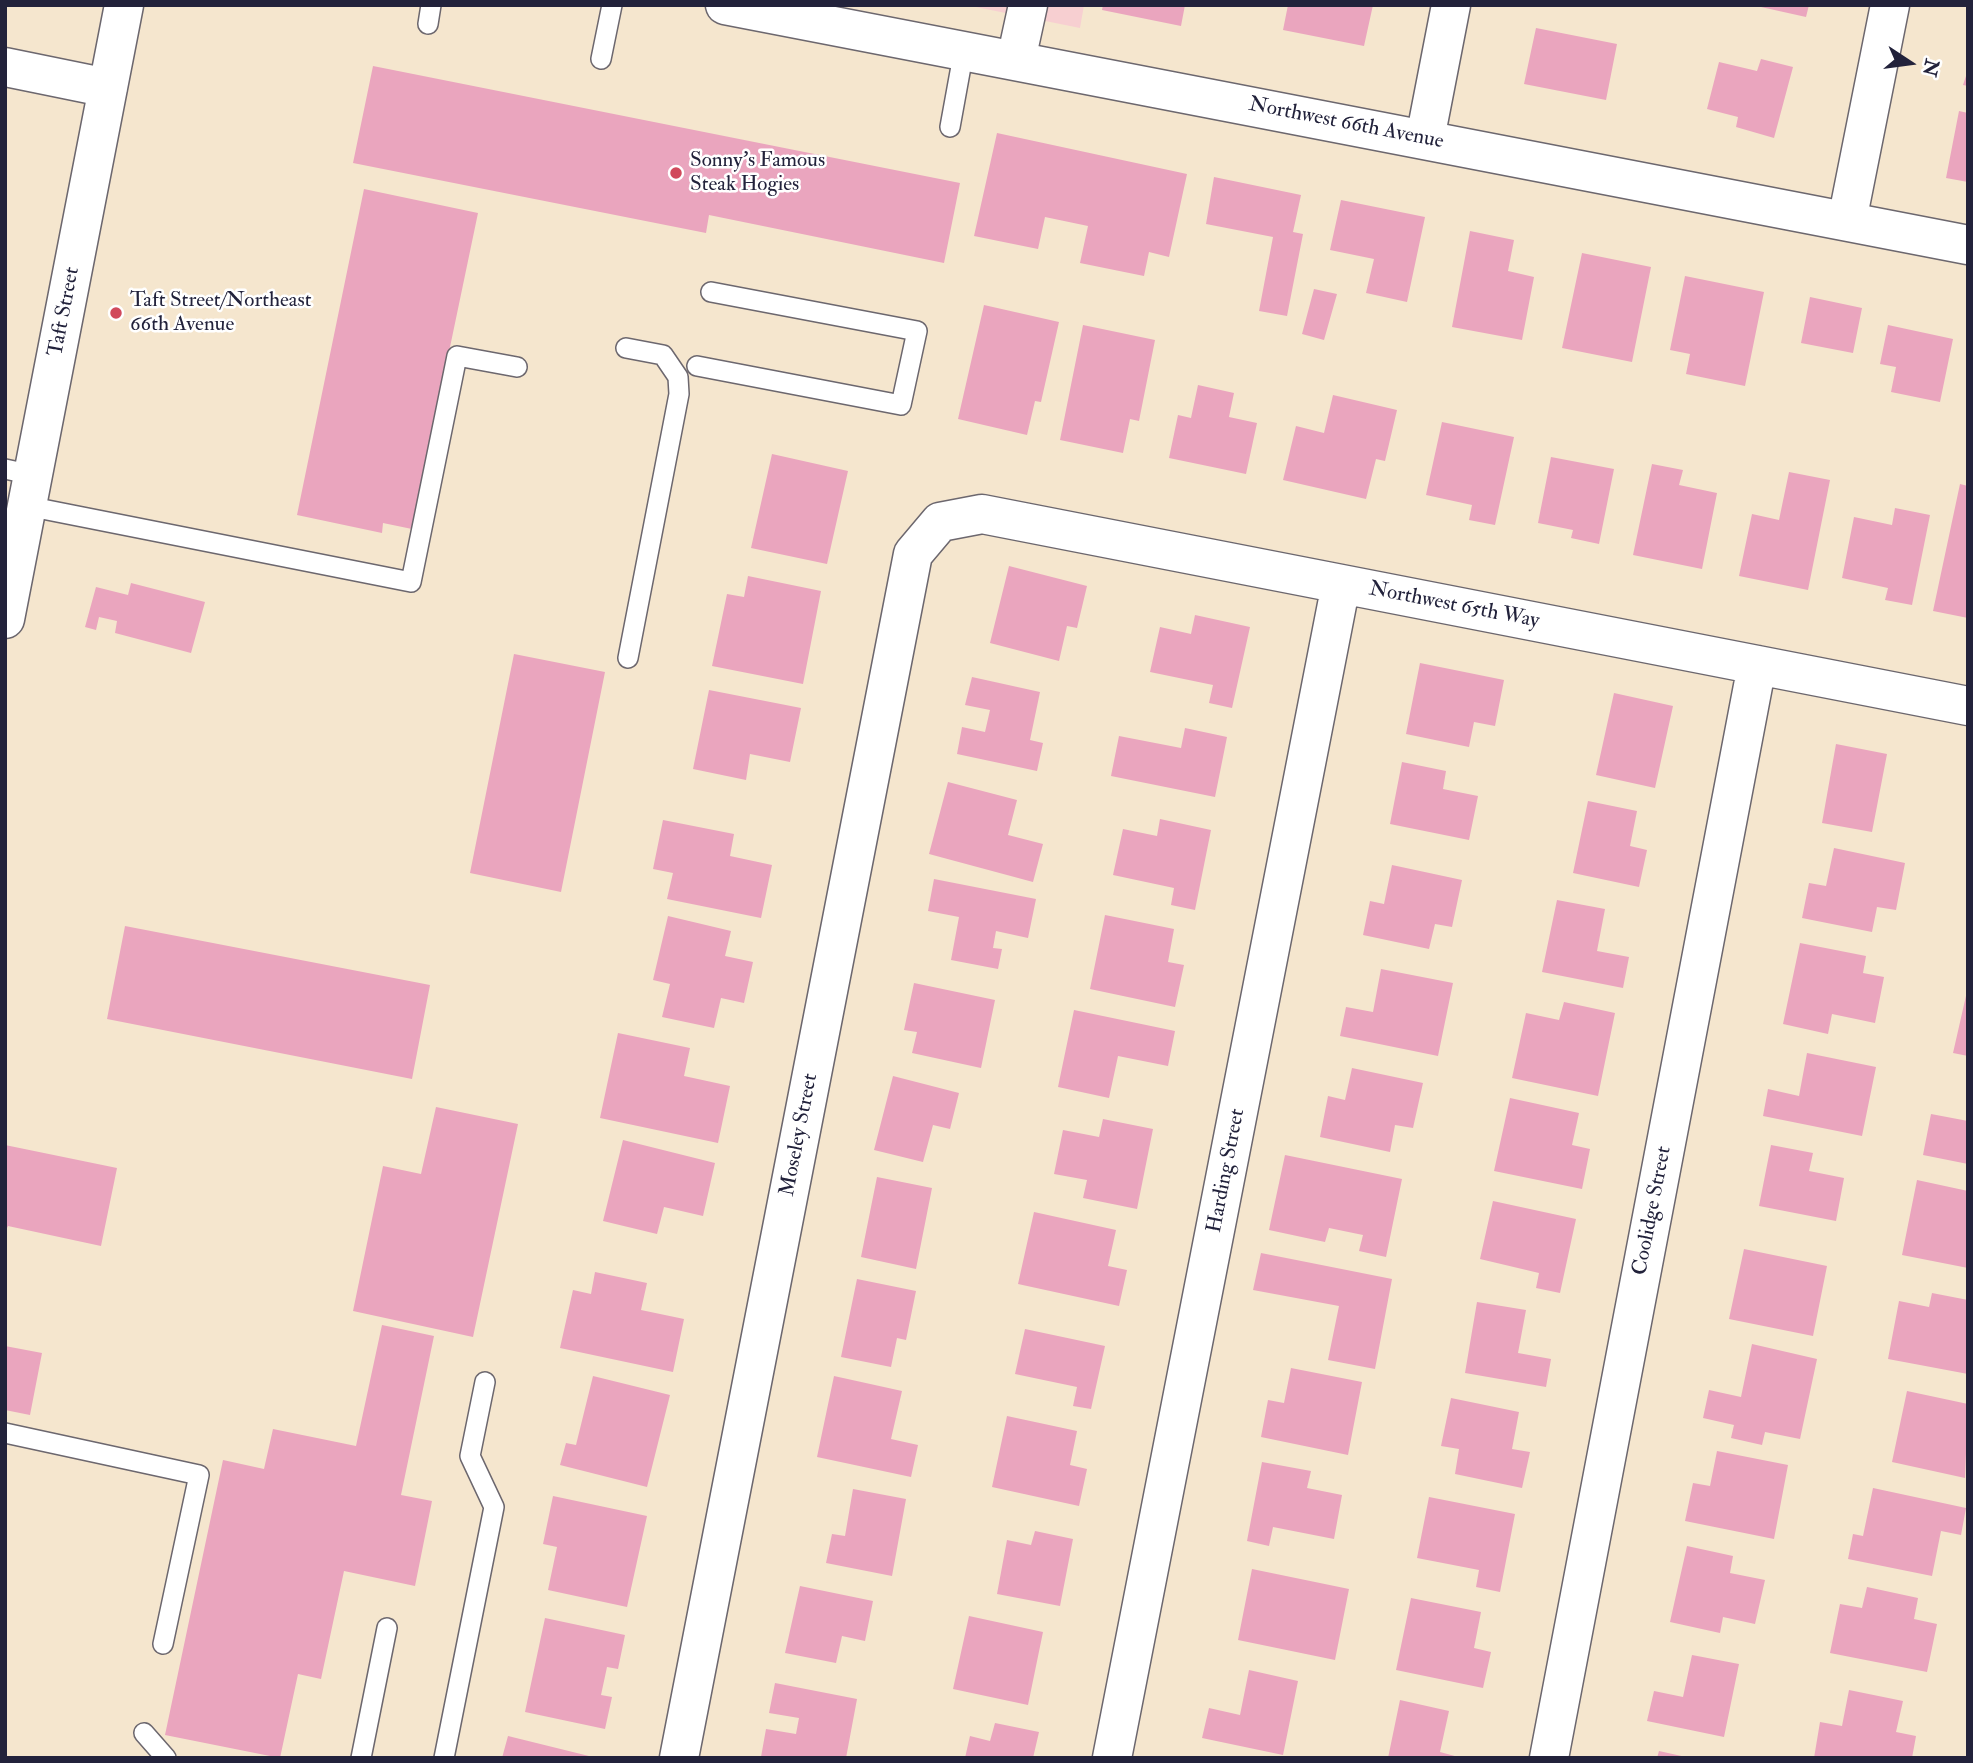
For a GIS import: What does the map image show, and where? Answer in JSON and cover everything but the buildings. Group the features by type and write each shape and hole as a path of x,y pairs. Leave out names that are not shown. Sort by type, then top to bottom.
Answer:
{"street":[{"name":"Taft Street","path":"5,619 22,484 124,5"},
{"name":"Northwest 66th Avenue","path":"725,5 781,10 964,50 1968,245"},
{"path":"1016,60 1028,5"},
{"path":"1424,139 1451,5"},
{"path":"1847,221 1890,5"},
{"path":"5,67 108,88"},
{"name":"Northwest 65th Way","path":"940,522 982,514 1968,706"},
{"name":"Moseley Street","path":"679,1758 912,554 940,522"},
{"name":"Harding Street","path":"1112,1758 1341,584"},
{"name":"Coolidge Street","path":"1549,1758 1757,665"}],"lane":[{"path":"601,59 612,5"},
{"path":"950,127 964,50"},
{"path":"697,366 901,405 917,331 711,292"},
{"path":"626,348 663,355 678,377 679,394 628,658"},
{"path":"22,484 411,582 457,356 517,367"},
{"path":"444,1758 494,1507 470,1456 485,1382"},
{"path":"5,1433 199,1475 163,1644"},
{"path":"361,1758 387,1628"},
{"path":"144,1732 166,1758"}],"shaded area":[{"path":"966,5 1084,5 1080,28"}],"place":[{"name":"Sonny's Famous Steak Hogies","path":"676,173"},
{"name":"Taft Street/Northeast 66th Avenue","path":"116,313"}]}
